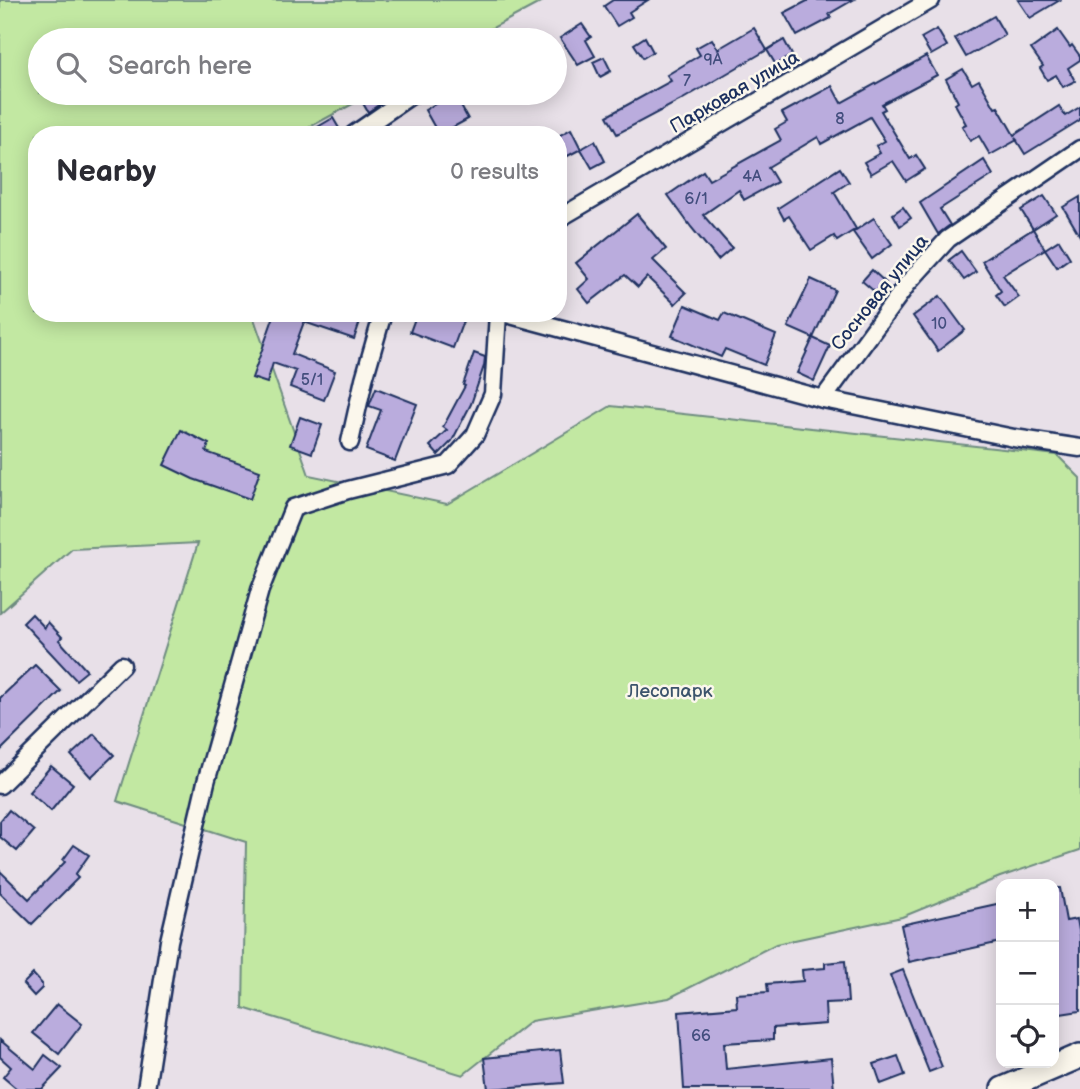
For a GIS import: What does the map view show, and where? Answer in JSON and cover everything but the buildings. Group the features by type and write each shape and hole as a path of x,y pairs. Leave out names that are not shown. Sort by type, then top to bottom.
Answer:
{"main road":[{"path":"1003,1089 1080,1056"}],"street":[{"name":"Парковая улица","path":"567,214 931,0"},
{"path":"372,126 399,105"},
{"name":"Сосновая улица","path":"823,399 908,283 948,239 1080,149"},
{"path":"350,442 380,322"},
{"path":"146,1089 169,941 206,782 260,590 293,508 348,490 448,465 475,435 493,394 500,322"},
{"path":"535,322 823,399 1014,438 1080,448"},
{"path":"0,785 122,665"}],"green space":[{"name":"Лесопарк","path":"0,0 545,0 492,28 28,28 28,105 351,105 312,126 28,126 28,322 255,322 309,475 447,504 611,406 1057,455 1080,478 1080,850 1000,877 902,917 776,944 669,998 531,1021 463,1075 243,1008 246,842 117,801 198,543 72,549 0,613"}]}
